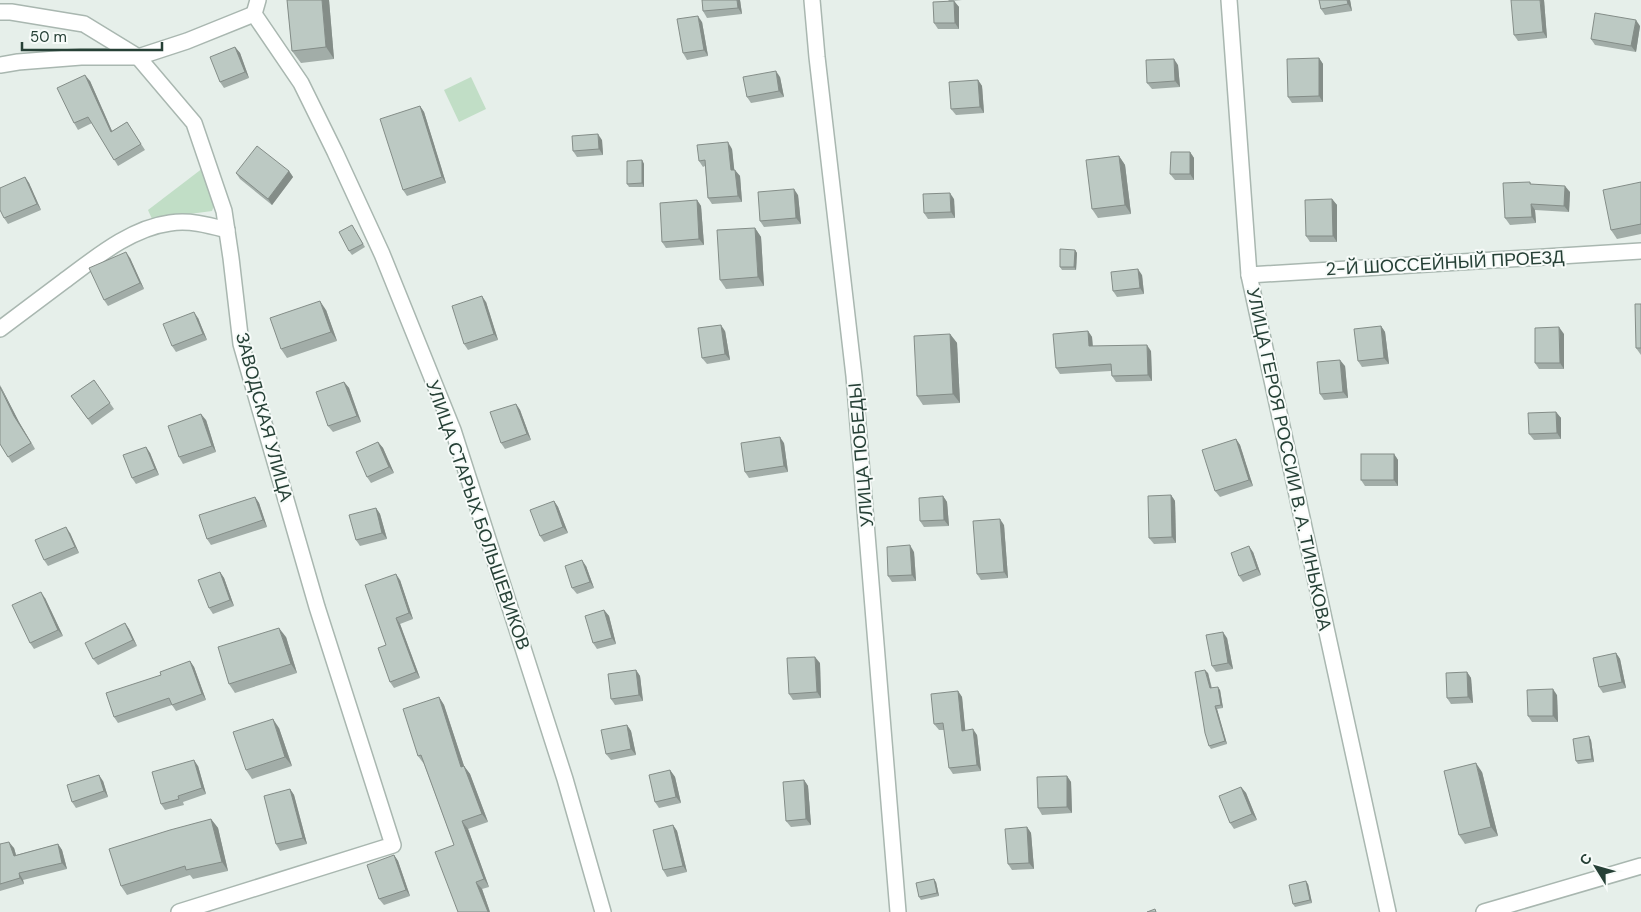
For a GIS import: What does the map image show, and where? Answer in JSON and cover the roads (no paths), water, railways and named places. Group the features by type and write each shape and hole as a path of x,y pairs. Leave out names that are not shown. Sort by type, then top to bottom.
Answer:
{"street":[{"name":"УЛИЦА ПОБЕДЫ","path":"812,0 854,376 898,912"},
{"name":"УЛИЦА ГЕРОЯ РОССИИ В. А. ТИНЬКОВА","path":"1229,0 1249,275 1388,912"},
{"path":"0,65 81,57 138,57 187,41 256,7"},
{"name":"УЛИЦА СТАРЫХ БОЛЬШЕВИКОВ","path":"256,7 301,83 335,152 382,254 453,430 565,779 603,912"},
{"name":"ЗАВОДСКАЯ УЛИЦА","path":"0,12 11,12 84,24 138,57 194,123 224,211 241,344 317,607 393,845 179,912"},
{"path":"0,329 94,259 141,232 169,223 185,222 200,223 227,230"},
{"name":"2-Й ШОССЕЙНЫЙ ПРОЕЗД","path":"1249,275 1641,251"},
{"path":"1484,912 1641,866"}]}
